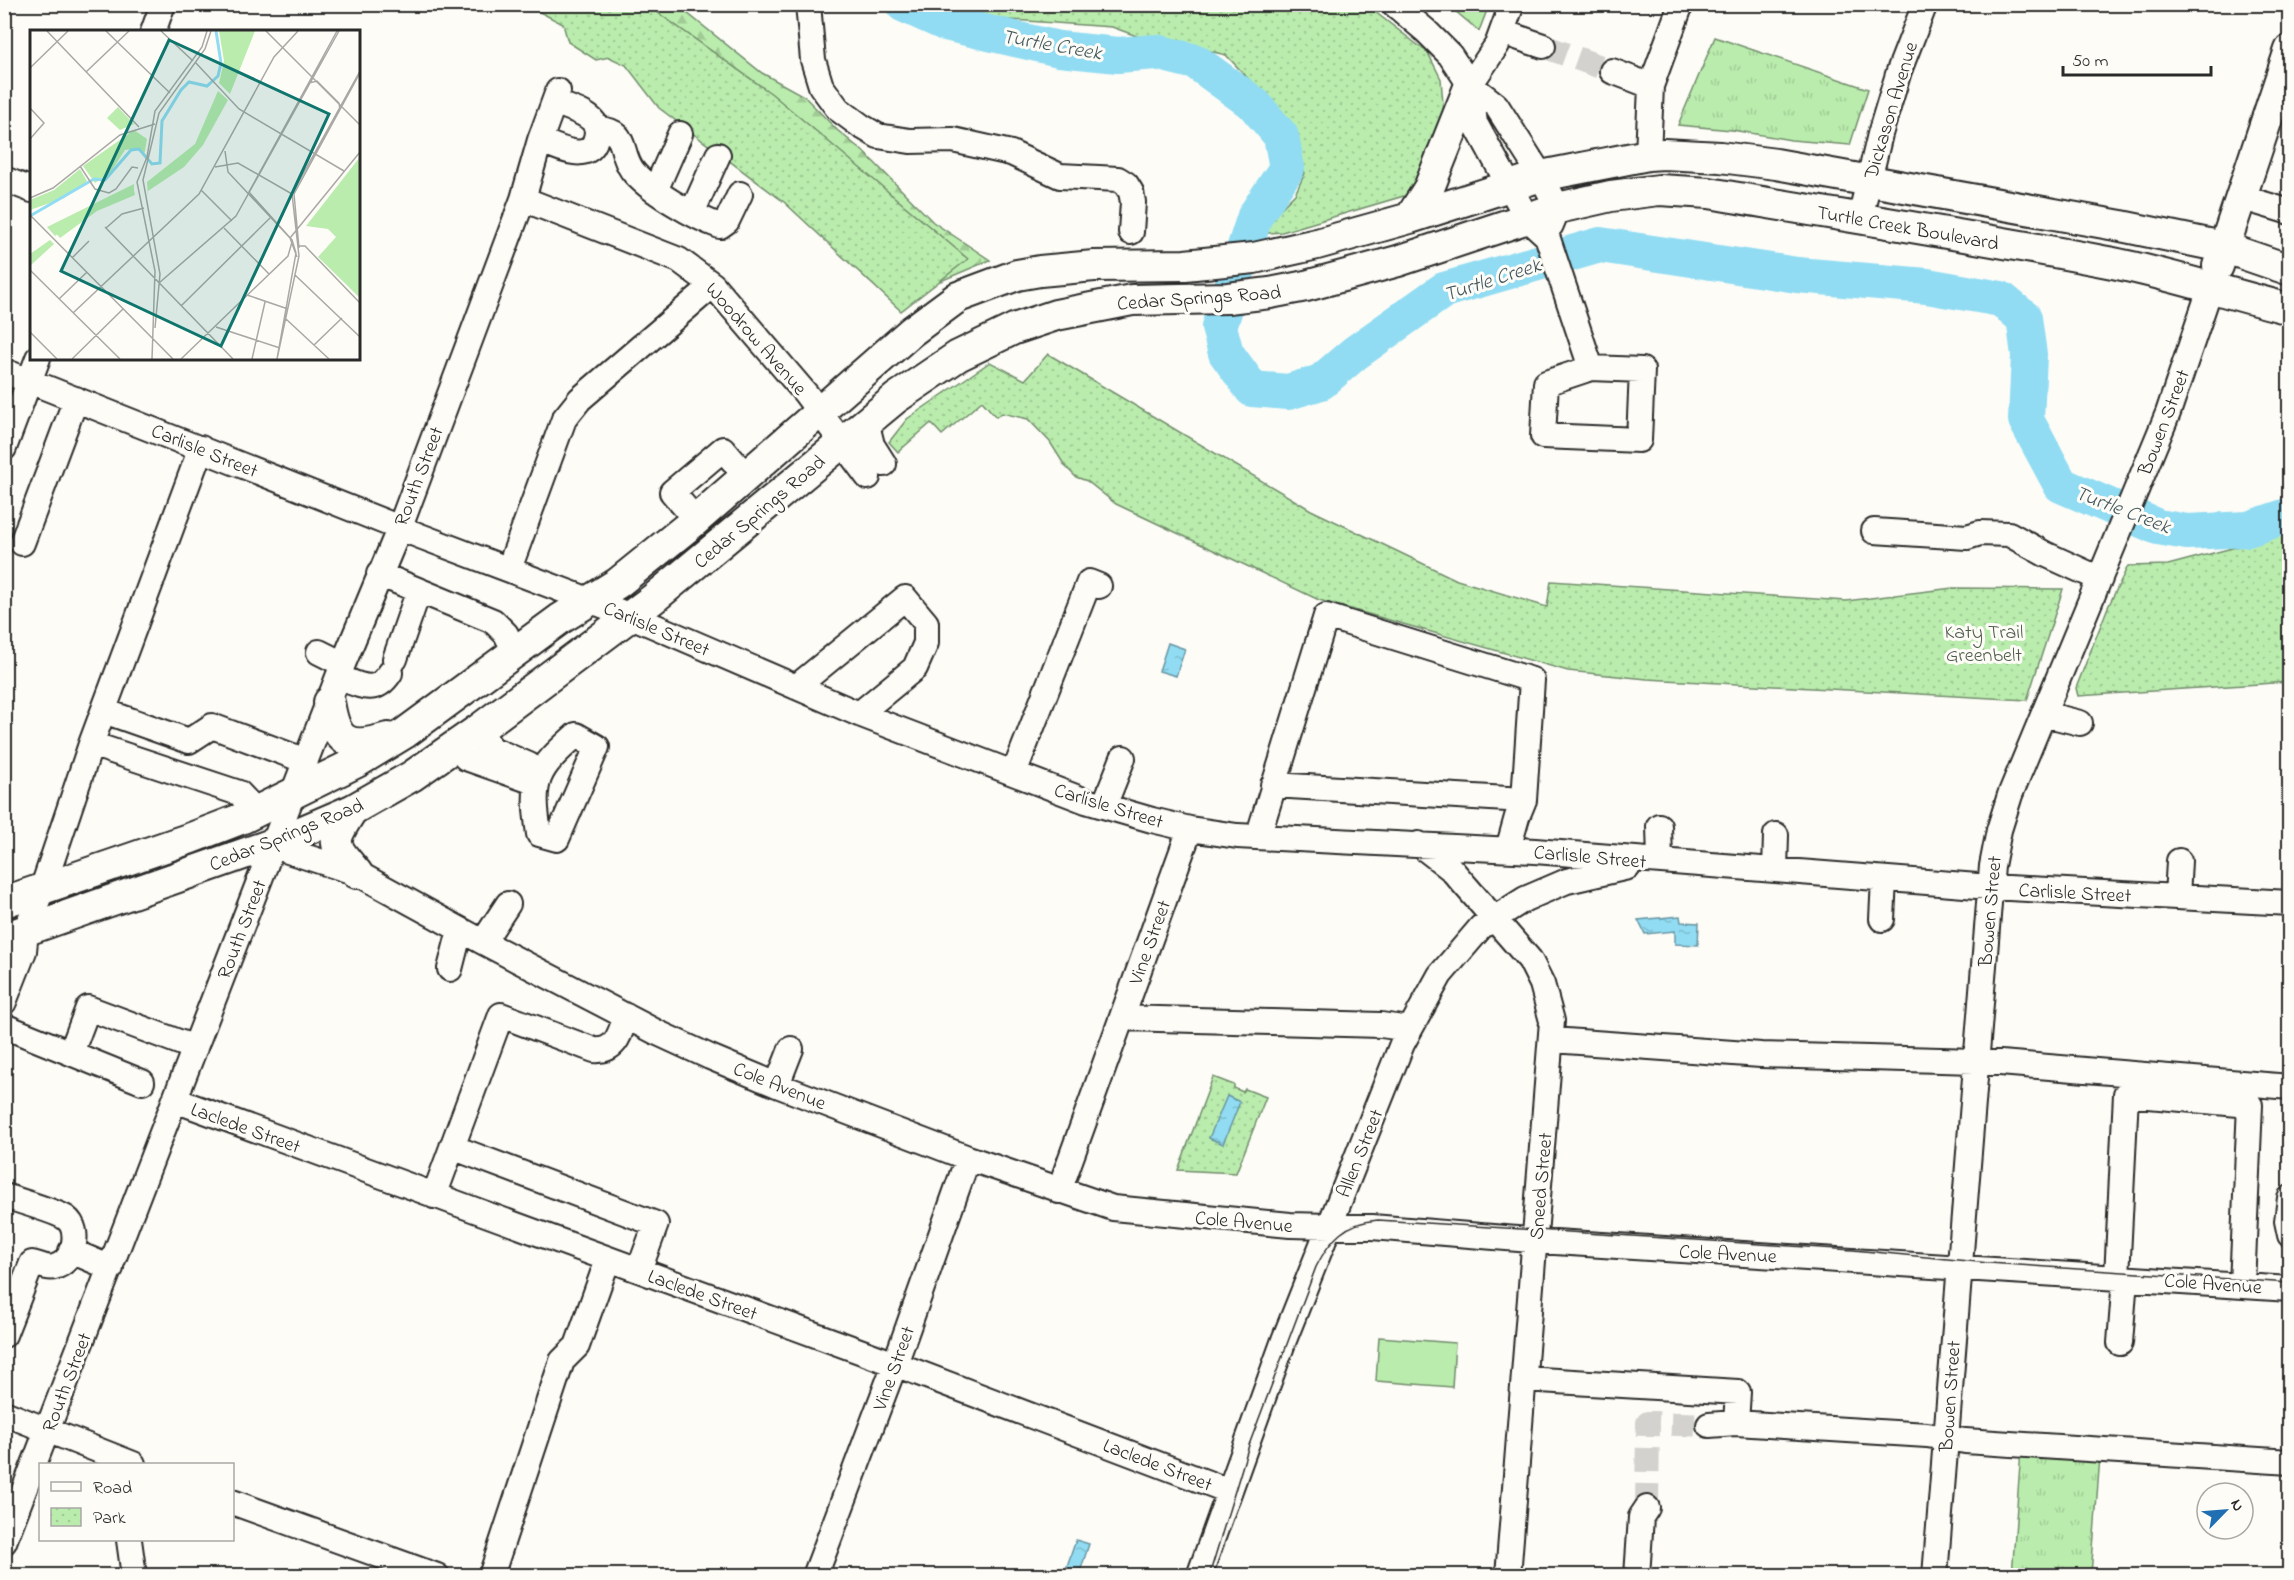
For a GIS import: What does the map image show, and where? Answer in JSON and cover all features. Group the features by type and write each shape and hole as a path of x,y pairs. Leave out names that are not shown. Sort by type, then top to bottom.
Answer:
{"main road":[{"path":"2211,286 2289,50"},
{"path":"1410,218 1430,188 1470,85"},
{"name":"Turtle Creek Boulevard","path":"1541,176 1648,155 1720,157 1869,180 2121,226 2223,248 2289,270"},
{"name":"Cedar Springs Road","path":"4,902 191,838 256,811 359,761 405,732 514,651 618,583 696,520 912,331 958,297 1017,275 1040,271 1094,266 1185,265 1254,258 1317,244 1410,218 1541,176"},
{"name":"Turtle Creek Boulevard","path":"1558,208 1611,196 1659,190 1709,193 2115,263 2211,286 2236,296 2289,309"},
{"name":"Cedar Springs Road","path":"15,934 275,843 352,810 412,776 631,616 866,421 958,356 1014,328 1056,315 1132,300 1228,298 1306,286 1537,227 1558,208"},
{"path":"337,681 336,732 340,736 352,743 373,742 405,732"},
{"path":"352,810 336,840 340,852 357,873"}],"street":[{"path":"154,30 163,4"},
{"path":"808,4 813,60 821,87 838,109 861,126 878,136 910,141 953,140 1011,153 1060,176 1118,179 1126,184 1131,192 1133,202 1131,232"},
{"path":"1394,4 1450,55 1470,85 1496,105 1541,176 1558,208"},
{"path":"1512,4 1497,45 1470,85 1475,123 1537,227 1589,361"},
{"path":"1648,155 1651,86 1681,4"},
{"name":"Dickason Avenue","path":"1860,218 1880,134 1899,71 1925,4"},
{"path":"1502,32 1543,46"},
{"path":"1612,71 1651,86"},
{"name":"Routh Street","path":"4,1542 293,793 379,574 400,527 526,190 540,140 556,97 593,121 597,129"},
{"path":"540,140 565,152 581,153 590,149 596,140 597,129 611,129 618,134 624,156 633,172 655,191 692,213 720,226 727,221 740,194"},
{"path":"655,191 680,134"},
{"path":"692,213 718,155"},
{"path":"4,179 30,189"},
{"name":"Woodrow Avenue","path":"526,190 679,260 713,285 806,394 841,442 876,470 866,421"},
{"path":"2240,197 2289,212"},
{"path":"509,569 564,419 580,399 713,285"},
{"name":"Bowen Street","path":"1935,1575 1990,887 1999,830 2010,795 2154,446 2197,333 2211,286"},
{"path":"4,448 37,360"},
{"path":"1589,361 1642,370 1639,440 1543,436 1546,383 1589,361"},
{"name":"Carlisle Street","path":"4,372 631,616 859,714 1104,806 1190,829 1258,837 1508,849 1990,887 2289,903"},
{"path":"22,543 76,399"},
{"path":"4,1002 24,951 15,934 43,887 91,744 201,448"},
{"path":"1874,531 1967,537 1980,533 2009,534 2015,539 2100,579"},
{"path":"379,574 493,621 506,634 514,651"},
{"path":"1014,773 1060,672 1089,582 1099,586"},
{"path":"319,652 337,681 366,687 384,682 393,666 419,590"},
{"path":"796,687 905,598 926,623 926,642 915,668 859,714"},
{"path":"1258,837 1326,616 1532,680 1524,800 1508,849"},
{"path":"104,711 189,741 212,726 306,762"},
{"path":"2044,714 2080,723"},
{"path":"467,738 466,758 539,777"},
{"path":"91,744 239,793 256,811"},
{"path":"1104,806 1123,758"},
{"path":"1273,785 1524,800"},
{"path":"1659,826 1660,861"},
{"name":"Vine Street","path":"1059,1191 1190,829"},
{"path":"1775,870 1776,835"},
{"name":"Cole Avenue","path":"275,843 288,851 357,873 483,942 710,1057 968,1158 1113,1208 1290,1225 1372,1227 1536,1241 2289,1289"},
{"name":"Sneed Street","path":"1419,844 1451,869 1530,960 1542,984 1552,1020 1508,1575"},
{"name":"Allen Street","path":"1198,1575 1284,1340 1329,1226 1410,1029 1440,975 1471,937 1525,899 1590,874 1660,861"},
{"path":"2177,897 2179,861"},
{"path":"1882,919 1884,879"},
{"path":"483,942 508,904"},
{"path":"450,969 460,930"},
{"path":"71,1053 88,1008 195,1048"},
{"path":"434,1196 501,1015 594,1050 607,1049 618,1040 626,1016"},
{"path":"1122,1018 1381,1025 1410,1029"},
{"path":"4,1026 142,1082"},
{"path":"1552,1040 1761,1055 1976,1061 2289,1087"},
{"path":"777,1085 791,1049"},
{"path":"2120,1343 2126,1094 2250,1105 2242,1285"},
{"name":"Laclede Street","path":"175,1100 895,1364 1229,1491"},
{"path":"452,1147 656,1224 639,1270"},
{"name":"Vine Street","path":"815,1575 895,1364 968,1158"},
{"path":"4,1196 66,1218 74,1228 75,1240 62,1264 53,1268 32,1263 4,1335"},
{"path":"2289,1198 2289,1235"},
{"path":"71,1251 111,1268"},
{"path":"491,1575 562,1361 577,1346 608,1259"},
{"path":"1524,1379 1738,1392 1736,1423"},
{"path":"4,1413 130,1463"},
{"path":"1709,1425 1736,1423 1927,1435 2289,1462"},
{"path":"234,1503 437,1575"},
{"path":"1638,1575 1641,1517 1647,1509"},
{"path":"129,1541 134,1575"}],"green space":[{"path":"526,5 647,5 772,94 968,259 901,311 784,202 659,108 626,65 609,57 596,60 568,42 563,24"},
{"path":"590,5 677,5 762,73 804,96 837,130 865,153 933,222 990,260 941,281"},
{"path":"955,5 1366,5 1428,53 1441,79 1444,117 1435,144 1407,195 1282,232 1255,234 1295,194 1305,173 1273,105 1226,55 1197,48 1153,42 1112,27 983,18"},
{"path":"1448,5 1489,5 1479,31"},
{"path":"1715,37 1868,89 1850,145 1791,140 1732,130 1678,125"},
{"name":"Katy Trail Greenbelt","path":"1048,354 1311,510 1457,580 1547,607 1551,581 1846,601 1953,588 2063,589 2027,700 1647,679 1568,671 1319,600 1116,504 1087,481 1076,477 1065,466 1050,442 1028,419 1002,413 996,417 982,401 942,435 931,423 898,452 889,442 907,419 990,362 1025,380"},
{"name":"Katy Trail Greenbelt","path":"2289,533 2289,682 2078,696 2076,688 2108,607 2128,566 2168,565"},
{"path":"1213,1077 1234,1085 1234,1088 1243,1092 1245,1089 1266,1097 1236,1173 1178,1170"},
{"path":"1379,1337 1455,1343 1452,1387 1376,1381"},
{"path":"2021,1450 2100,1456 2091,1575 2012,1576"}],"water":[{"path":"1168,643 1185,649 1176,676 1159,671"},
{"path":"1680,916 1681,922 1699,923 1698,945 1675,944 1675,931 1645,934 1638,920"},
{"path":"1227,1096 1240,1102 1223,1144 1209,1138"},
{"path":"1076,1540 1089,1544 1079,1575 1064,1575"}],"waterway":[{"name":"Turtle Creek","path":"903,4 945,23 1059,49 1118,55 1156,52 1196,62 1254,104 1281,136 1287,168 1255,216 1219,327 1226,353 1252,389 1288,392 1321,382 1355,353 1444,290 1600,245 1797,275 1927,286 2001,299 2024,318 2029,355 2026,420 2061,485 2158,527 2187,532 2248,529 2290,515"}],"tunnel":[{"path":"1543,46 1612,71"},
{"path":"1647,1508 1648,1423 1709,1425"}],"tram line":[{"path":"1209,1576 1249,1445 1316,1267 1333,1240 1348,1228 1367,1221 1853,1250 1989,1263 2290,1283"}]}
